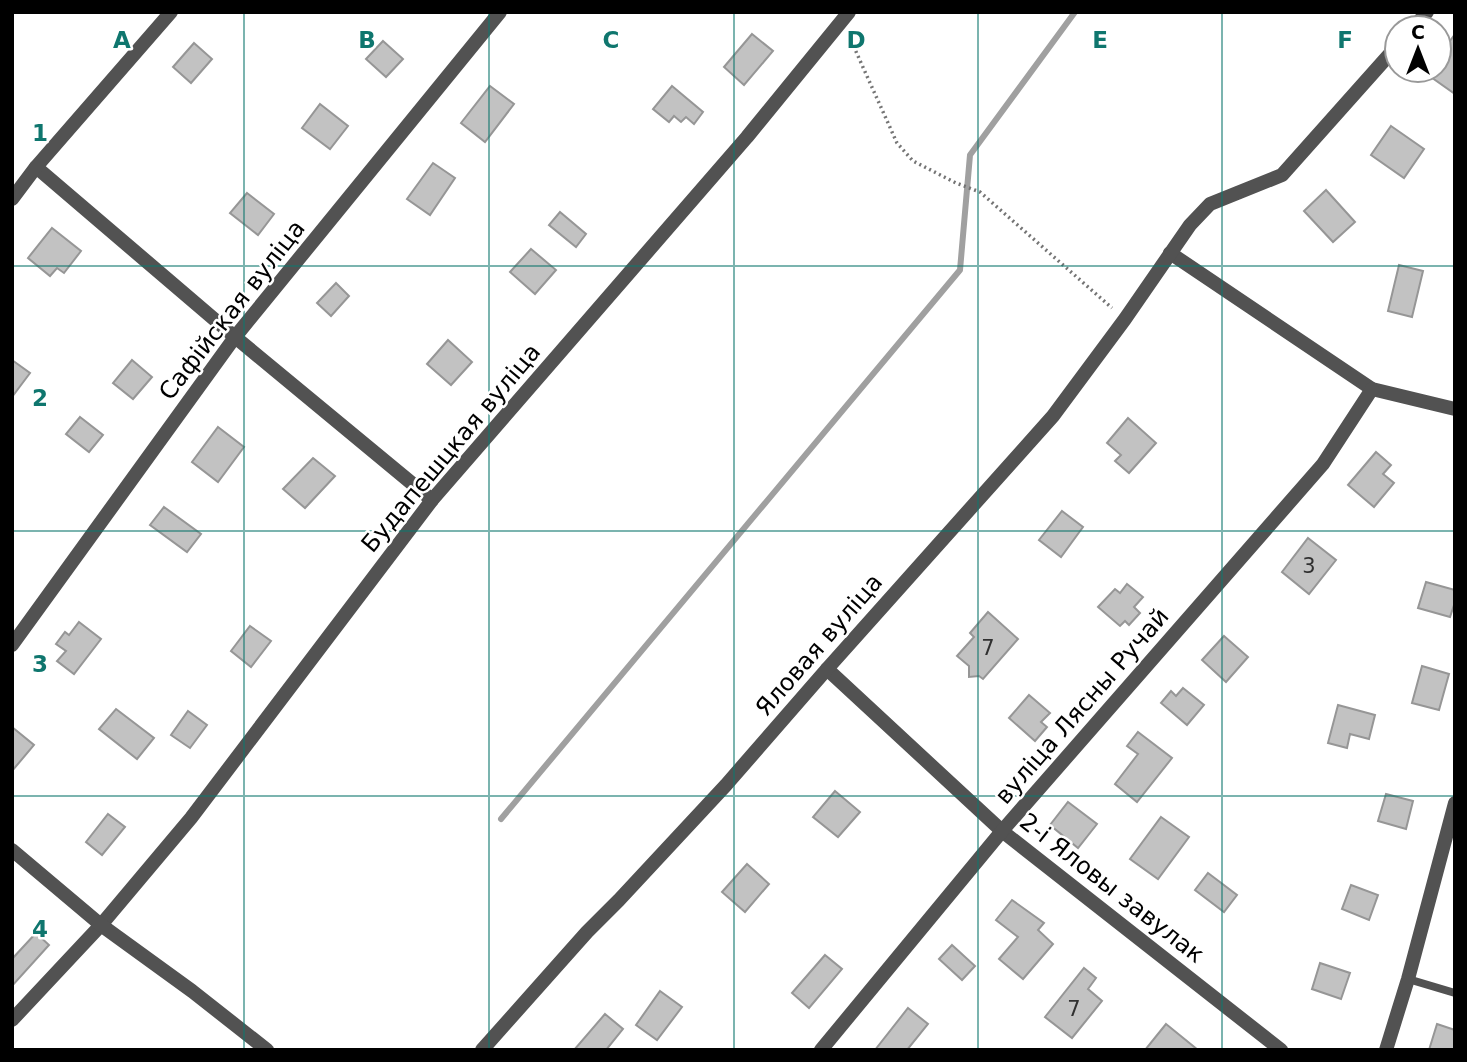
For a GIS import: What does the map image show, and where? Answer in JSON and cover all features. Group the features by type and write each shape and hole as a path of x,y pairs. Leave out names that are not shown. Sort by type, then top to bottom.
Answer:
{"street":[{"path":"12,199 36,167 171,12"},
{"name":"Сафійская вуліца","path":"12,645 235,337 500,12"},
{"name":"Будапешцкая вуліца","path":"12,1020 101,925 191,818 432,500 738,147 846,17"},
{"name":"Яловая вуліца","path":"482,1050 587,932 726,785 1053,416 1125,319 1189,225 1210,204 1282,175 1383,62"},
{"path":"36,167 432,500"},
{"path":"1170,253 1372,389 1455,409"},
{"name":"вуліца Лясны Ручай","path":"821,1050 1002,831 1323,464 1372,389"},
{"name":"2-і Яловы завулак","path":"827,669 1002,831 1281,1050"},
{"path":"1386,1050 1455,803"},
{"path":"12,850 101,925 267,1050"}],"lane":[{"path":"1408,979 1455,993"}],"path":[{"path":"846,17 897,143 914,161 980,192 1125,319"}],"building":[{"path":"752,34 773,51 744,85 724,67"},
{"path":"1455,34 1455,94 1441,84 1453,84"},
{"path":"383,41 403,59 386,77 366,59"},
{"path":"194,43 212,59 191,83 173,67"},
{"path":"490,86 514,104 485,142 461,123"},
{"path":"672,86 703,112 694,124 686,117 681,122 674,116 669,122 653,109"},
{"path":"320,104 348,126 330,149 302,128"},
{"path":"1391,126 1424,149 1404,178 1371,155"},
{"path":"433,163 455,178 430,215 407,199"},
{"path":"1326,190 1355,222 1333,242 1304,211"},
{"path":"247,193 274,214 258,235 230,213"},
{"path":"560,212 586,234 576,247 549,225"},
{"path":"52,228 81,251 64,273 57,268 50,276 28,258"},
{"path":"531,249 556,270 535,294 510,272"},
{"path":"1399,265 1423,271 1412,317 1388,311"},
{"path":"336,283 349,296 331,316 317,303"},
{"path":"448,340 472,362 451,385 427,364"},
{"path":"12,360 30,373 12,397"},
{"path":"132,360 152,377 133,399 113,383"},
{"path":"80,417 103,435 89,452 66,434"},
{"path":"1128,418 1156,443 1129,473 1115,461 1121,455 1107,443"},
{"path":"218,427 244,447 218,482 192,462"},
{"path":"1376,452 1391,465 1383,474 1394,483 1374,507 1348,485"},
{"path":"313,458 335,476 305,508 283,489"},
{"path":"164,507 201,534 187,552 150,525"},
{"path":"1062,511 1083,527 1061,557 1039,540"},
{"path":"1308,538 1336,560 1309,594 1282,572"},
{"path":"1426,582 1455,590 1455,602 1450,617 1418,608"},
{"path":"1127,584 1143,597 1134,607 1140,613 1129,625 1125,621 1120,626 1098,607 1115,589 1120,593"},
{"path":"988,612 1018,639 983,679 979,676 969,677 969,666 957,656 974,637 970,633"},
{"path":"79,622 101,639 74,674 57,661 66,651 56,644 65,632 69,635"},
{"path":"250,626 271,641 251,667 231,651"},
{"path":"1224,636 1248,657 1226,682 1202,660"},
{"path":"1422,666 1449,674 1439,710 1412,703"},
{"path":"1183,688 1204,705 1187,725 1161,703 1171,691 1176,696"},
{"path":"1029,695 1050,713 1041,722 1047,727 1035,741 1009,718"},
{"path":"1338,705 1375,715 1369,739 1350,734 1347,748 1328,743"},
{"path":"116,709 154,738 137,759 99,729"},
{"path":"188,711 207,725 190,748 171,735"},
{"path":"12,727 34,745 12,771"},
{"path":"1138,732 1172,758 1137,802 1115,784 1138,754 1127,746"},
{"path":"835,791 860,812 838,837 813,817"},
{"path":"1386,794 1413,801 1406,829 1378,821"},
{"path":"1068,802 1097,824 1078,848 1050,825"},
{"path":"108,814 125,827 102,855 86,842"},
{"path":"1161,817 1189,837 1158,879 1130,859"},
{"path":"747,864 769,884 745,912 722,892"},
{"path":"1208,873 1237,895 1224,912 1195,890"},
{"path":"1351,885 1378,895 1369,920 1342,909"},
{"path":"1012,900 1044,923 1038,930 1053,944 1023,979 999,959 1018,937 996,920"},
{"path":"36,933 49,945 12,986 12,959"},
{"path":"952,945 975,966 962,980 939,959"},
{"path":"825,955 842,969 809,1008 792,993"},
{"path":"1320,963 1350,973 1341,999 1312,989"},
{"path":"1084,968 1096,978 1088,989 1102,1001 1072,1038 1045,1017"},
{"path":"660,991 682,1007 657,1040 636,1025"},
{"path":"908,1008 928,1024 907,1050 875,1050"},
{"path":"605,1014 623,1029 606,1050 574,1050"},
{"path":"1166,1024 1198,1050 1145,1050"},
{"path":"1437,1024 1455,1030 1455,1050 1429,1050"}],"waterway":[{"path":"501,819 960,270 970,155 1075,12"}]}
